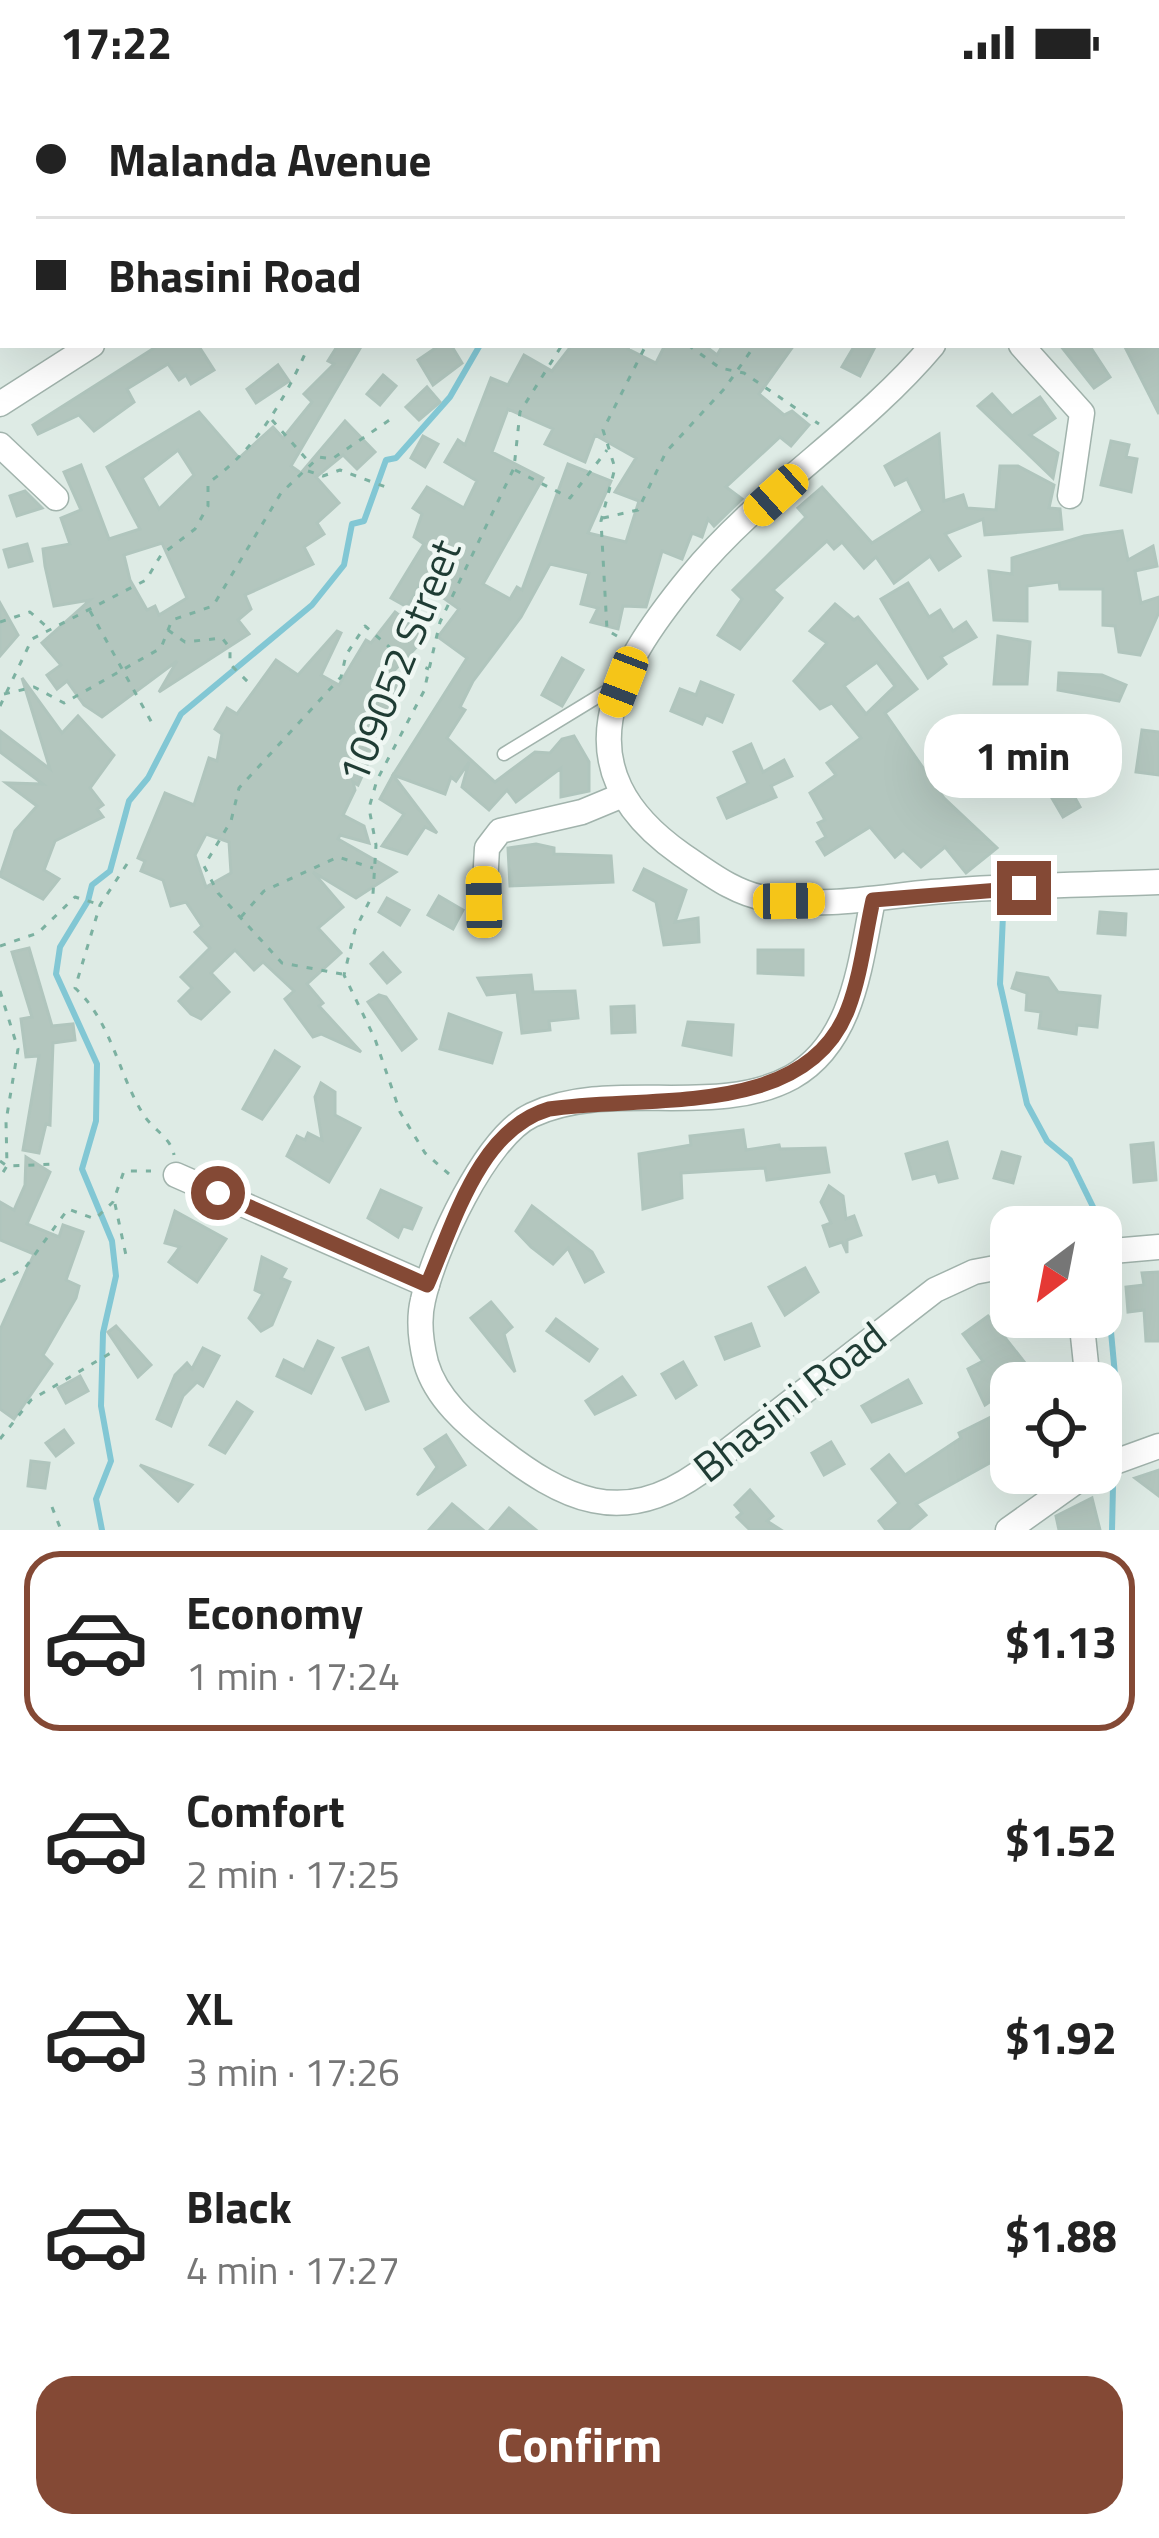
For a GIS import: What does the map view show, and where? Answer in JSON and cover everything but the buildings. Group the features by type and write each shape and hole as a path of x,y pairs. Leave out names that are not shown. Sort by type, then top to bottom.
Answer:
{"street":[{"path":"0,404 87,348"},
{"path":"930,348 711,553 639,650 623,682 606,747 623,795 670,846 737,890 789,901 1159,882"},
{"path":"1025,348 1082,412 1070,496"},
{"path":"0,445 56,498"},
{"path":"484,902 487,848 500,831 582,812 623,795"},
{"name":"Bhasini Road","path":"873,900 848,1009 824,1050 792,1077 743,1091 533,1114 493,1148 427,1285 421,1316 427,1366 455,1412 506,1455 584,1499 629,1505 688,1481 935,1290 990,1269"},
{"path":"176,1175 427,1285"},
{"path":"1122,1250 1159,1247"},
{"path":"1122,1459 1159,1446"},
{"path":"1008,1530 1059,1494"}],"lane":[{"path":"505,754 623,682"}],"path":[{"path":"0,706 32,639 146,580 161,555 195,529 208,506 208,484 236,464 270,419 307,348"},
{"name":"109052 Street","path":"344,974 355,930 373,894 369,808 377,780 431,670 429,653 440,622 513,469 520,412 560,348"},
{"path":"639,650 607,630 602,519 615,468 603,430 644,348"},
{"path":"692,348 840,437"},
{"path":"602,519 638,510 666,452 753,348"},
{"path":"270,419 310,464"},
{"path":"4,694 34,687 64,703 161,648 172,620 214,606 281,493 310,464 319,457 332,459 392,419"},
{"path":"513,469 570,498 607,450"},
{"path":"308,471 323,476 340,470 391,489"},
{"path":"90,611 152,723"},
{"path":"0,622 30,612 49,629"},
{"path":"431,670 403,659 365,626 346,655 341,677 239,788 231,820 204,866 240,918 282,963 344,974 375,1039 400,1112 425,1153 468,1192"},
{"path":"168,630 185,642 223,638 230,648 230,664 250,684"},
{"path":"240,918 265,891 338,857 374,868"},
{"path":"0,1282 25,1268 68,1209 95,1219 113,1202 129,1167 176,1175 174,1147 145,1117 88,1000 75,988 100,905 127,864"},
{"path":"0,946 38,933 68,901 81,896 100,905"},
{"path":"0,991 18,1048 6,1120 7,1166 0,1177"},
{"path":"0,1161 7,1166 57,1164"},
{"path":"113,1202 127,1260"},
{"path":"0,1439 32,1400 113,1351"},
{"path":"52,1507 61,1530"}],"waterway":[{"path":"102,1530 96,1499 111,1461 101,1406 103,1333 116,1276 112,1241 82,1169 96,1121 97,1064 56,974 60,947 88,901 92,885 110,871 129,801 148,778 181,714 312,605 344,565 352,524 364,521 386,460 396,458 450,397 478,348"},
{"path":"1003,915 1000,984 1027,1104 1047,1141 1070,1160 1093,1206"},
{"path":"1112,1338 1114,1362"},
{"path":"1112,1530 1113,1494"}],"route":[{"path":"218,1193 427,1285 493,1148 520,1122 549,1109 743,1091 792,1077 824,1050 848,1009 873,900 1024,888"}]}
